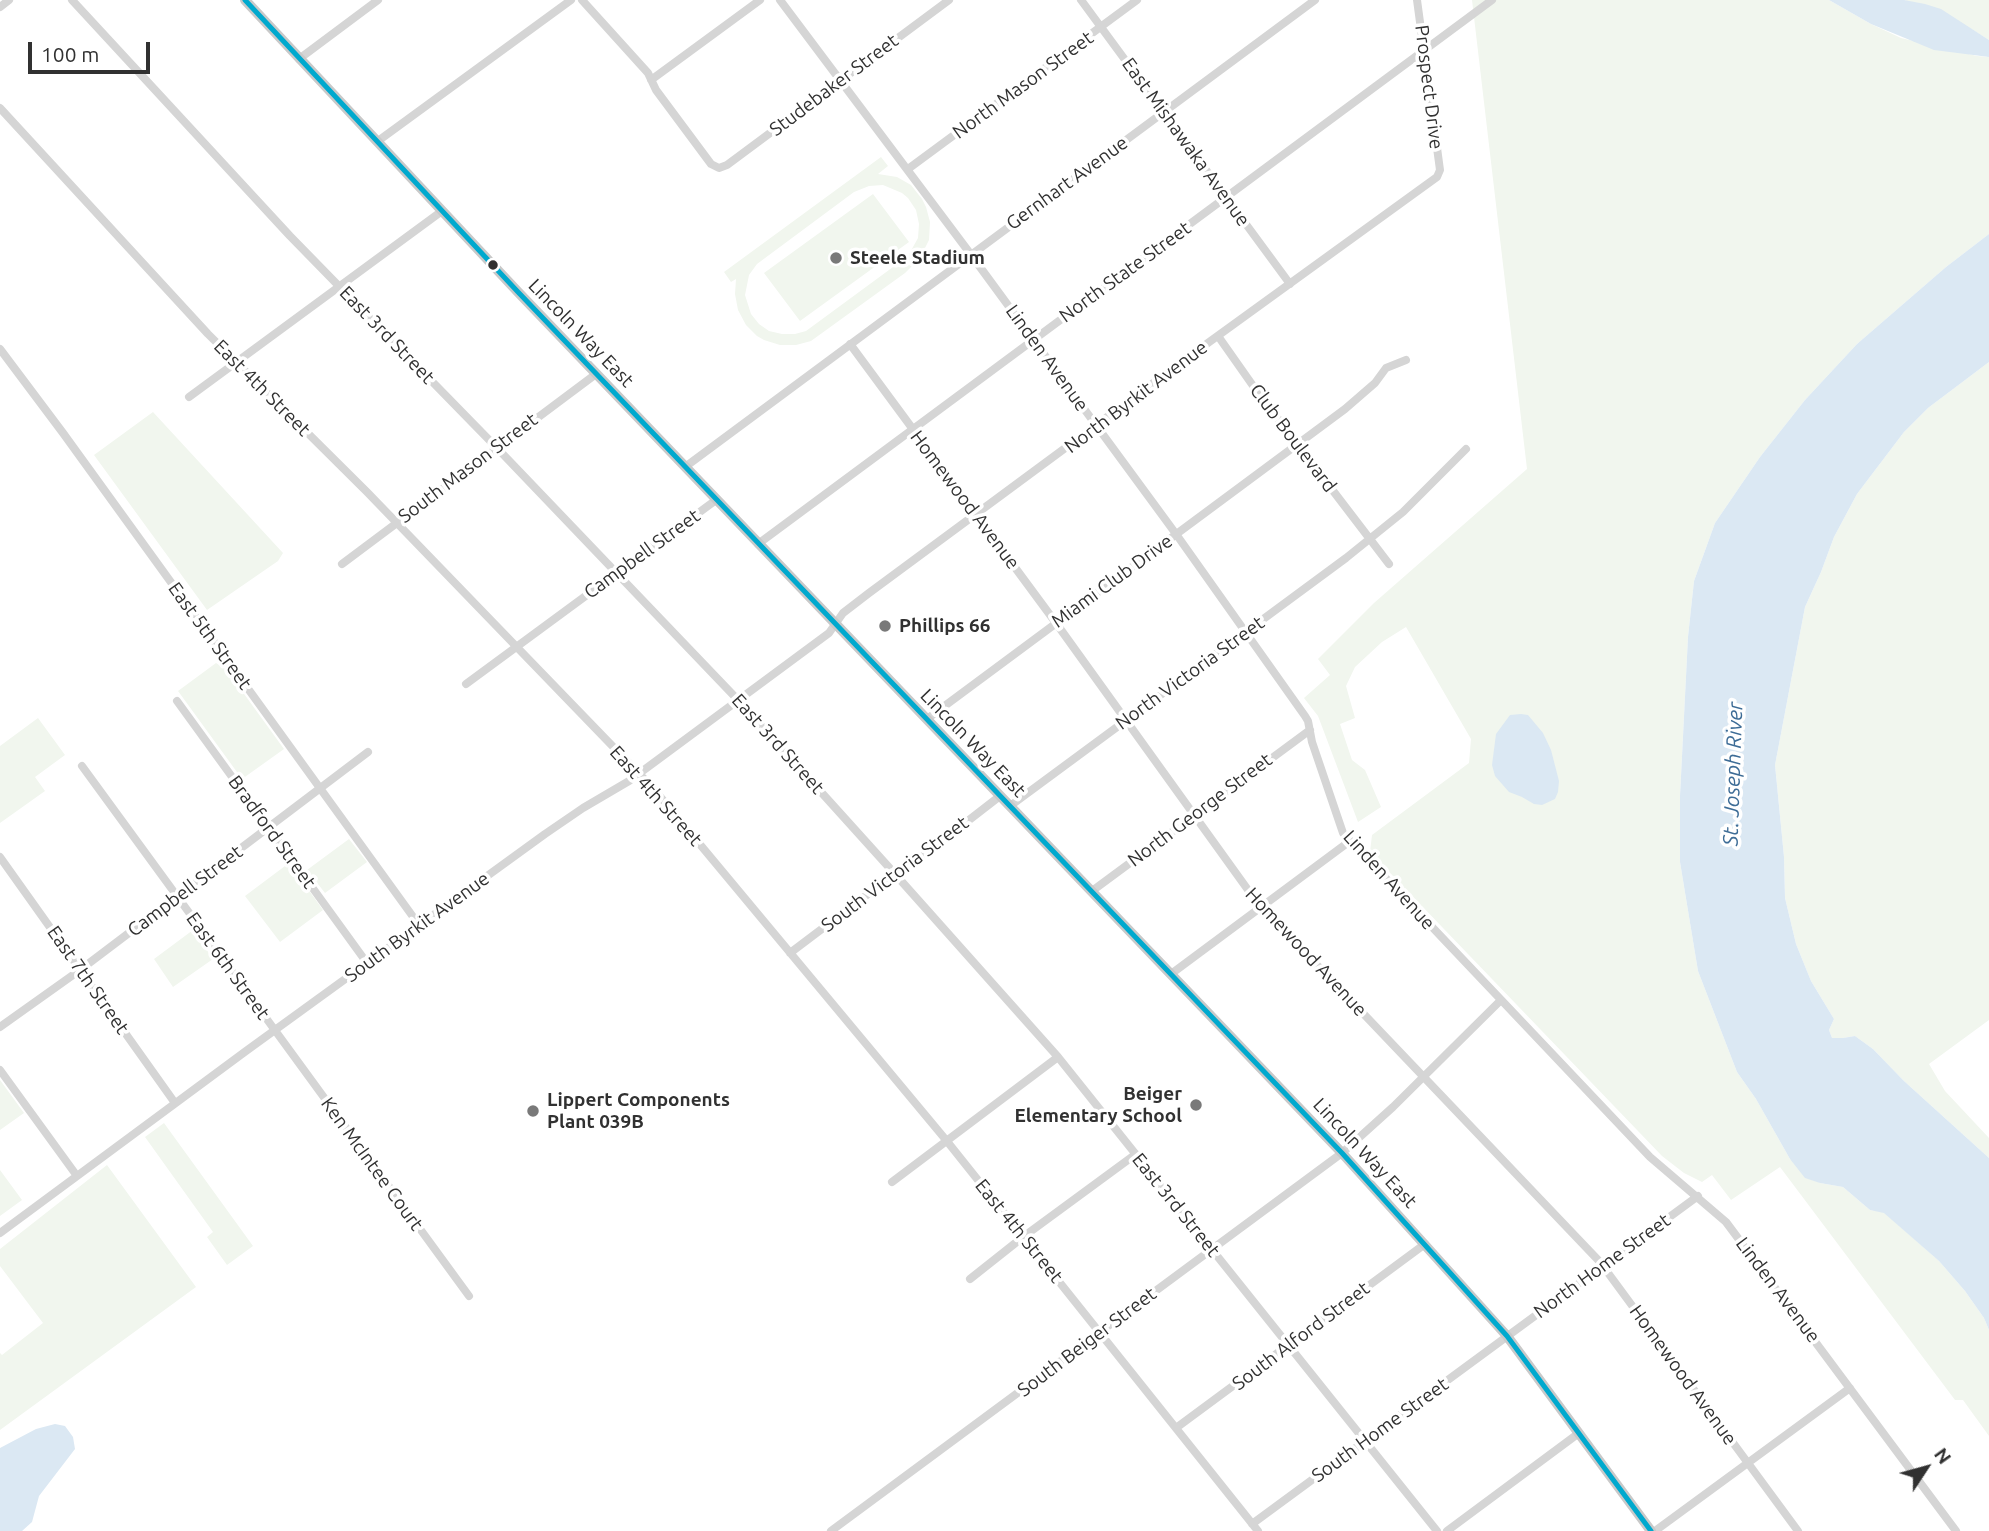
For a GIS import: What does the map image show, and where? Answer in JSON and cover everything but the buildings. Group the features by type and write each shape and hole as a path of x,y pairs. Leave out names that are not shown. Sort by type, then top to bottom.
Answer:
{"main road":[{"name":"Lincoln Way East","path":"245,0 596,374 1342,1153 1507,1336 1653,1531"}],"street":[{"path":"0,7 9,0"},
{"name":"East 3rd Street","path":"72,0 290,236 738,700 895,874 1058,1057 1437,1531"},
{"path":"299,59 378,0"},
{"path":"378,141 571,0"},
{"path":"582,0 648,73 651,80 760,0"},
{"name":"Linden Avenue","path":"780,0 971,254 1305,716 1341,829 1350,841 1650,1157 1715,1211 1735,1233 1956,1531"},
{"name":"Studebaker Street","path":"651,80 711,164 719,168 949,0"},
{"name":"East Mishawaka Avenue","path":"1081,0 1290,284"},
{"name":"North Mason Street","path":"908,169 1138,0"},
{"name":"Gernhart Avenue","path":"685,467 1315,0"},
{"name":"Prospect Drive","path":"1417,0 1439,173"},
{"name":"North State Street","path":"758,544 1492,0"},
{"name":"East 4th Street","path":"0,108 157,280 639,774 946,1140 1255,1528"},
{"name":"North Byrkit Avenue","path":"835,624 843,613 1439,173"},
{"path":"189,397 442,211"},
{"name":"Club Boulevard","path":"1218,336 1389,564"},
{"name":"Homewood Avenue","path":"850,344 1261,907 1603,1265 1798,1531"},
{"name":"East 5th Street","path":"0,349 66,436 419,925"},
{"name":"Miami Club Drive","path":"927,719 1363,394 1387,368 1406,360"},
{"name":"South Mason Street","path":"342,564 596,374"},
{"name":"North Victoria Street","path":"1010,806 1369,539 1403,512 1466,449"},
{"name":"Campbell Street","path":"466,684 716,500"},
{"name":"South Byrkit Avenue","path":"0,1233 419,925 583,808 639,774 829,633 835,624"},
{"name":"Bradford Street","path":"177,702 367,963"},
{"name":"North George Street","path":"1092,891 1310,730"},
{"name":"Campbell Street","path":"0,1027 80,971 369,751"},
{"name":"East 6th Street","path":"82,766 275,1031"},
{"name":"South Victoria Street","path":"790,953 1000,796"},
{"path":"1171,974 1350,841"},
{"name":"East 7th Street","path":"0,857 175,1104"},
{"name":"South Beiger Street","path":"831,1531 1342,1153 1501,1000"},
{"name":"Ken McIntee Court","path":"275,1031 469,1296"},
{"path":"892,1182 1058,1057"},
{"path":"0,1070 77,1175"},
{"path":"970,1279 1136,1154"},
{"name":"North Home Street","path":"1507,1336 1698,1196"},
{"name":"South Alford Street","path":"1176,1428 1425,1244"},
{"name":"South Home Street","path":"1255,1528 1365,1441 1507,1336"},
{"path":"1653,1531 1850,1388"},
{"path":"1447,1531 1579,1433"}],"shaded area":[{"path":"1472,0 1829,0 1901,38 1989,57 1989,234 1946,267 1857,344 1805,400 1760,457 1715,523 1694,581 1688,637 1680,796 1680,862 1698,971 1737,1072 1756,1099 1790,1159 1820,1183 1843,1187 1870,1210 1884,1212 1939,1261 1984,1318 1989,1330 1989,1436 1963,1400 1955,1400 1780,1167 1731,1200 1712,1175 1702,1182 1684,1173 1662,1156 1370,852 1372,835 1469,763 1471,739 1406,627 1382,642 1355,667 1346,686 1355,718 1340,724 1352,760 1365,770 1381,807 1358,822 1318,716 1304,698 1330,675 1318,659 1374,603 1527,469"},
{"path":"1904,0 1989,0 1989,40 1973,30"},
{"path":"881,157 888,166 878,174 897,177 911,185 926,207 930,222 929,240 920,258 905,273 811,341 780,345 757,336 746,325 738,310 736,279 731,282 724,272","holes":["883,185 902,193 916,210 919,224 918,238 908,256 806,331 782,334 769,331 759,324 751,314 745,295 749,275 757,264 854,192 869,186"]},
{"name":"Steele Stadium","path":"873,194 909,242 800,321 764,273"},
{"path":"1989,362 1989,1020 1929,1064 1945,1091 1989,1138 1989,1158 1873,1049 1855,1036 1832,1038 1829,1030 1834,1019 1811,981 1796,944 1785,898 1775,765 1805,607 1834,537 1857,494 1904,432 1928,408"},
{"path":"153,412 283,553 278,561 207,610 94,455"},
{"path":"216,663 226,669 284,749 242,779 178,691"},
{"path":"38,718 65,755 35,777 45,791 0,823 0,746"},
{"path":"349,839 367,862 325,893 307,870"},
{"path":"289,863 323,910 280,942 245,896"},
{"path":"193,930 213,959 173,987 154,959"},
{"path":"0,1080 24,1113 0,1130"},
{"path":"164,1123 253,1246 227,1265 207,1237 213,1232 145,1137"},
{"path":"107,1165 196,1287 0,1430 0,1353 2,1355 43,1323 0,1266 0,1249"},
{"path":"0,1170 22,1200 0,1216"}],"water":[{"path":"1829,0 1904,0 1941,9 1989,40 1989,57 1934,50 1871,24"},
{"name":"St. Joseph River","path":"1989,234 1989,362 1928,408 1904,432 1857,494 1834,537 1805,607 1775,765 1785,898 1796,944 1811,981 1834,1019 1829,1030 1832,1038 1855,1036 1873,1049 1989,1158 1989,1330 1965,1291 1939,1261 1884,1213 1870,1210 1843,1187 1805,1178 1790,1159 1756,1099 1737,1072 1698,971 1680,862 1680,796 1688,637 1694,581 1715,523 1760,457 1805,400 1857,344 1946,267"},
{"path":"1510,715 1528,715 1543,733 1551,750 1559,781 1555,799 1542,805 1509,792 1495,776 1492,765 1496,734"},
{"path":"55,1424 65,1426 73,1437 75,1449 39,1496 32,1522 22,1531 0,1531 0,1448 36,1429"}],"transit line":[{"path":"245,0 518,292 1342,1153 1507,1336 1651,1531"}],"place":[{"name":"Steele Stadium","path":"836,258"},
{"name":"Phillips 66","path":"885,626"},
{"name":"Beiger Elementary School","path":"1196,1105"},
{"name":"Lippert Components Plant 039B","path":"533,1111"}]}
